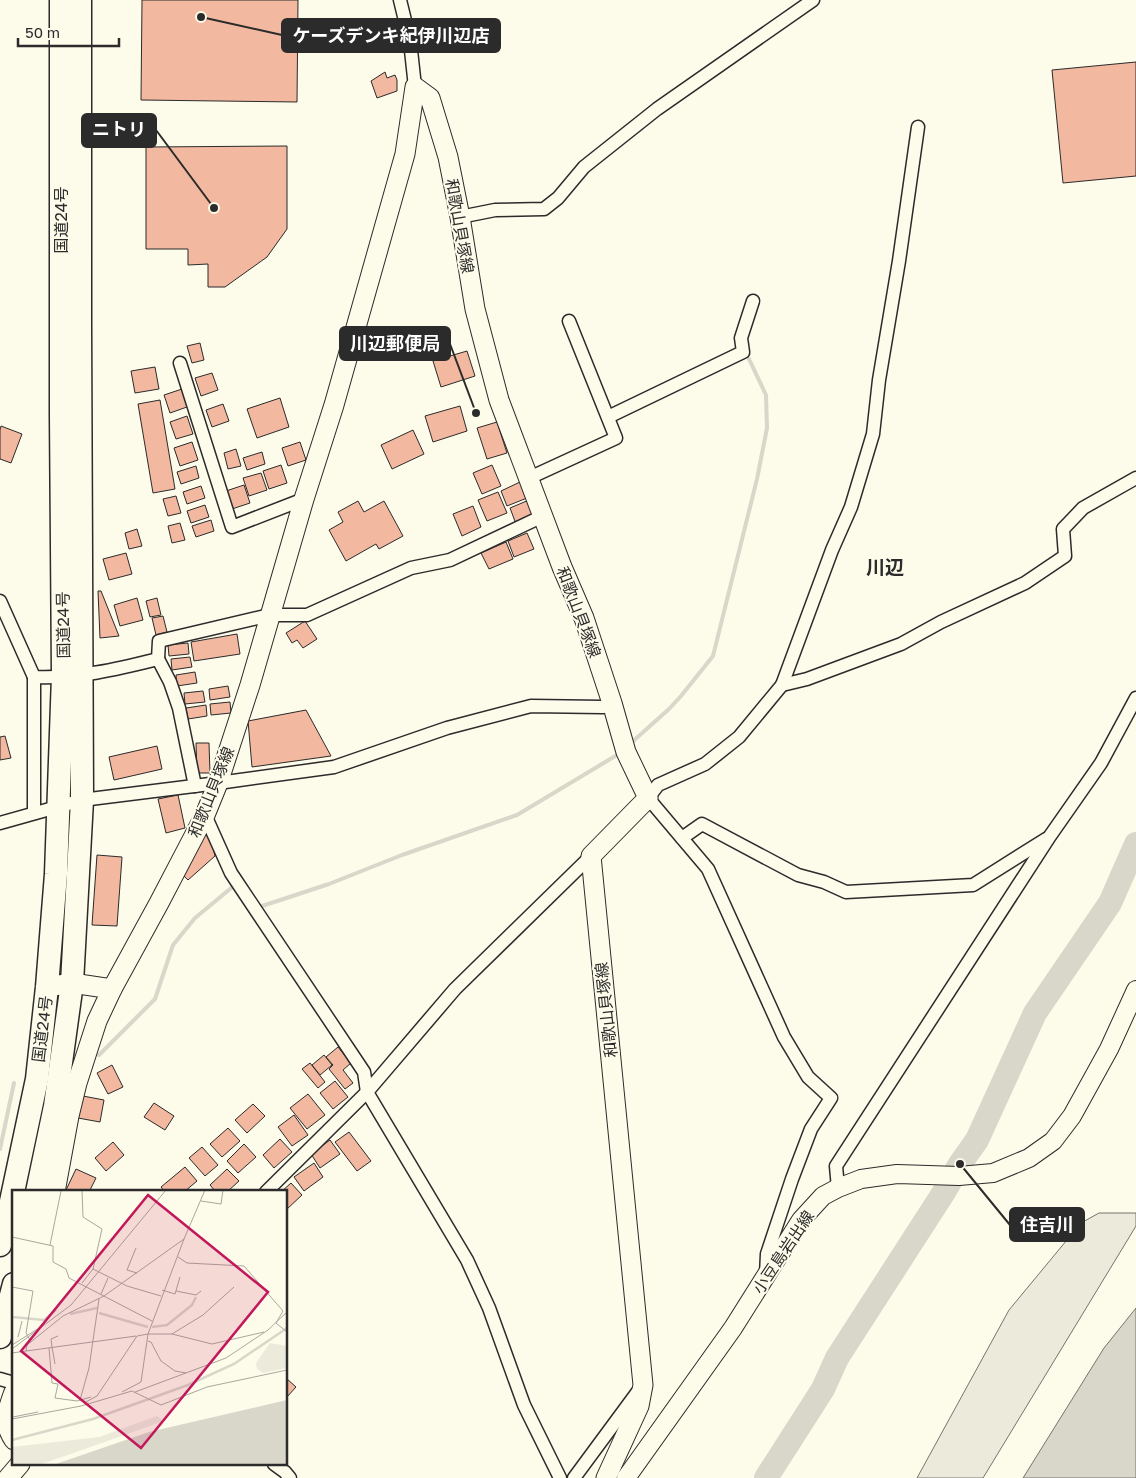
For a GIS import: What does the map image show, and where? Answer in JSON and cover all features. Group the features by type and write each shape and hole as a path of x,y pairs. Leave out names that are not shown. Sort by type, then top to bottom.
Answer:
{"highway":[{"name":"国道24号","path":"37,1190 55,1106 72,983 82,800 73,675 61,415 61,0"},
{"name":"国道24号","path":"13,1190 37,1079 47,987 56,874 59,806 73,675 80,322 80,0"},
{"name":"国道24号","path":"0,1245 12,1197"},
{"path":"0,1337 12,1292"}],"main road":[{"name":"和歌山貝塚線","path":"55,1190 77,1083 97,1021 112,989 205,815 218,783 250,685 304,499 334,405 406,154 415,87 430,98 448,157 475,309 499,400 562,567 584,618 626,752 648,798"},
{"path":"591,856 648,798"},
{"name":"和歌山貝塚線","path":"591,856 643,1385 639,1406 606,1478"},
{"path":"47,987 72,983 112,989"},
{"name":"小豆島岩出線","path":"626,1478 733,1328 801,1220 823,1196 861,1179 897,1174 959,1176 993,1173 1029,1158 1053,1141 1072,1116 1109,1048 1136,990"},
{"path":"12,1397 8,1408 7,1420 8,1430 12,1437"},
{"path":"8,1478 18,1466"}],"street":[{"path":"400,0 410,41 415,87"},
{"path":"460,217 495,210 544,209 558,198 584,167 657,109 813,0"},
{"path":"766,1277 767,1254 792,1179 811,1129 830,1098 808,1077 784,1037 708,868 648,798 658,785 705,764 739,737 782,685 832,550 851,507 873,434 879,380 900,261 918,127"},
{"path":"608,417 743,352 741,338 753,301"},
{"path":"528,478 616,438 569,321"},
{"path":"180,363 232,527 304,499"},
{"path":"782,685 808,679 900,644 941,622 1025,583 1065,556 1063,529 1084,508 1136,478"},
{"path":"195,786 179,708 170,682 158,659 159,641 270,615 307,615 411,568 450,560 543,516"},
{"path":"0,601 34,677 34,813"},
{"path":"34,677 50,678 103,672 158,659"},
{"path":"838,1188 836,1166 1050,836 1100,763 1136,698"},
{"path":"0,823 82,800 334,767 447,728 531,706 603,707 612,703"},
{"path":"205,815 232,873 364,1072 367,1092 467,1260 489,1308 524,1405 560,1478"},
{"path":"682,838 702,824 798,875 824,882 846,892 972,885 1050,836"},
{"path":"268,1190 367,1092 455,989 591,856"},
{"path":"0,1378 12,1383"},
{"path":"574,1478 643,1385"},
{"path":"277,1466 290,1478"}],"shaded area":[{"path":"1099,1213 1136,1213 1136,1226 983,1478 917,1478 1009,1310 1081,1223"},
{"path":"1136,1308 1136,1478 1023,1478 1104,1348"}],"building":[{"path":"142,0 298,0 297,102 141,100"},
{"path":"1136,62 1136,176 1063,183 1052,70"},
{"path":"385,72 387,78 395,75 397,91 377,98 371,81"},
{"path":"287,146 287,229 267,257 225,287 208,287 208,264 188,265 188,249 146,249 146,147"},
{"path":"200,343 204,360 192,363 187,346"},
{"path":"467,351 475,376 441,387 433,361"},
{"path":"155,367 159,389 135,393 131,371"},
{"path":"212,373 218,390 201,396 195,378"},
{"path":"182,389 187,407 170,413 164,395"},
{"path":"280,398 289,427 257,438 247,409"},
{"path":"160,400 175,489 153,493 138,404"},
{"path":"223,404 229,421 212,427 206,410"},
{"path":"460,406 467,431 433,442 425,416"},
{"path":"187,416 193,434 176,439 170,422"},
{"path":"497,422 507,453 487,459 477,428"},
{"path":"1,426 22,434 11,463 0,459"},
{"path":"413,430 424,454 392,469 381,445"},
{"path":"192,442 198,460 180,466 174,448"},
{"path":"300,442 306,460 288,466 282,448"},
{"path":"236,449 241,466 228,469 224,453"},
{"path":"262,452 265,464 247,470 243,458"},
{"path":"281,465 287,483 269,489 263,471"},
{"path":"492,465 501,486 482,494 473,473"},
{"path":"196,466 199,478 181,484 177,472"},
{"path":"261,473 267,490 249,496 243,478"},
{"path":"520,482 527,498 507,506 501,491"},
{"path":"244,485 250,503 232,509 226,491"},
{"path":"201,486 205,498 187,504 183,492"},
{"path":"498,492 507,513 487,521 478,500"},
{"path":"176,496 181,513 168,516 163,499"},
{"path":"529,500 535,515 516,524 510,508"},
{"path":"358,501 364,512 384,501 403,536 379,549 376,544 346,561 329,530 343,522 338,512"},
{"path":"205,505 209,517 191,523 187,511"},
{"path":"473,506 481,527 462,536 453,514"},
{"path":"211,520 214,531 196,537 192,526"},
{"path":"180,523 185,540 172,543 168,526"},
{"path":"137,529 142,546 129,549 125,533"},
{"path":"527,533 534,549 514,557 508,541"},
{"path":"506,542 513,559 489,569 481,553"},
{"path":"126,553 132,574 109,580 103,559"},
{"path":"98,591 101,591 119,636 100,638"},
{"path":"137,598 143,620 120,626 114,605"},
{"path":"157,598 161,615 150,617 146,601"},
{"path":"163,616 167,632 156,635 152,618"},
{"path":"305,621 317,639 303,648 297,640 292,643 286,633"},
{"path":"237,634 240,654 194,661 191,642"},
{"path":"188,643 189,654 169,656 168,645"},
{"path":"190,657 192,667 172,670 171,659"},
{"path":"195,672 197,683 177,686 176,675"},
{"path":"228,686 230,697 210,700 209,689"},
{"path":"203,691 205,702 185,704 184,693"},
{"path":"230,702 231,713 211,715 210,704"},
{"path":"206,705 207,716 188,719 186,708"},
{"path":"306,710 331,756 252,767 248,721"},
{"path":"5,736 11,758 0,760 0,737"},
{"path":"196,743 209,743 210,773 197,773"},
{"path":"157,746 162,769 114,780 109,757"},
{"path":"178,795 185,828 166,833 158,799"},
{"path":"202,834 210,835 215,856 188,880 182,874"},
{"path":"97,855 122,857 117,926 92,925"},
{"path":"338,1047 351,1063 343,1070 353,1083 345,1089 329,1069 333,1065 326,1057"},
{"path":"324,1055 332,1065 320,1075 312,1065"},
{"path":"310,1063 325,1082 318,1088 302,1069"},
{"path":"112,1065 123,1087 108,1094 97,1073"},
{"path":"335,1081 348,1097 333,1109 320,1093"},
{"path":"308,1094 325,1115 307,1129 290,1108"},
{"path":"83,1096 104,1100 100,1122 78,1118"},
{"path":"154,1103 174,1116 165,1130 144,1117"},
{"path":"253,1104 265,1116 247,1133 235,1120"},
{"path":"294,1115 308,1135 292,1146 278,1127"},
{"path":"228,1128 240,1141 222,1157 210,1144"},
{"path":"349,1132 371,1161 357,1171 335,1142"},
{"path":"280,1139 292,1152 274,1168 263,1155"},
{"path":"330,1140 340,1154 320,1168 311,1154"},
{"path":"113,1142 124,1155 106,1171 95,1158"},
{"path":"244,1144 256,1157 238,1173 227,1161"},
{"path":"202,1147 218,1165 205,1176 189,1158"},
{"path":"314,1163 323,1177 304,1191 294,1177"},
{"path":"185,1167 197,1181 186,1190 163,1190 161,1187"},
{"path":"76,1169 96,1178 90,1190 66,1190"},
{"path":"227,1169 239,1181 229,1190 214,1190 210,1185"},
{"path":"291,1183 302,1195 288,1208 288,1190 283,1190"},
{"path":"288,1380 296,1387 288,1396"}],"waterway":[{"path":"631,743 669,709 713,656 757,479 767,428 766,395 749,359"},
{"path":"258,905 259,907 329,884 402,855 517,815 617,755"},
{"path":"766,1478 823,1389 837,1358 977,1140 1035,1013 1110,903 1136,844"},
{"path":"99,1055 155,999 173,945 195,918 236,884"},
{"path":"0,1149 14,1083"}],"place":[{"name":"ケーズデンキ紀伊川辺店","path":"201,17"},
{"name":"ニトリ","path":"214,208"},
{"name":"川辺郵便局","path":"476,413"},
{"name":"住吉川","path":"960,1164"}],"district":[{"name":"川辺","path":"885,567"}]}
